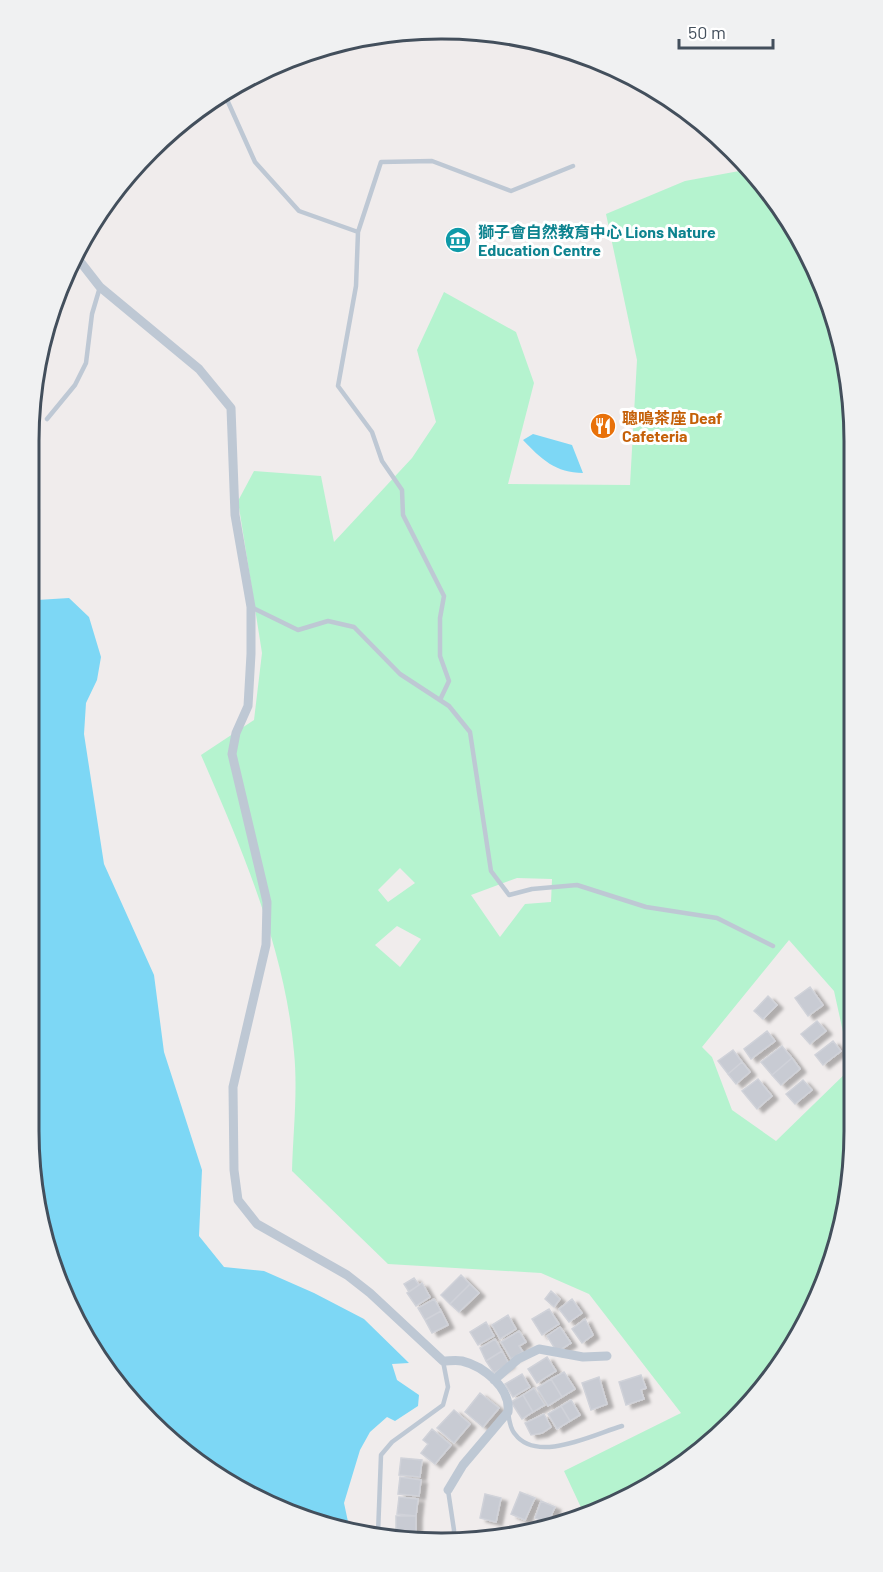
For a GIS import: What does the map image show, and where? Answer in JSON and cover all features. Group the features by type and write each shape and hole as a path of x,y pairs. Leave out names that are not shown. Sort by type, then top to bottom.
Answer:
{"street":[{"path":"81,263 100,287 199,369 231,408 235,515 250,606 251,688 232,754 267,902 266,945 233,1087 234,1170 238,1200 257,1224 347,1275 370,1293 443,1361 461,1361 494,1380 507,1396 508,1412 463,1465 448,1490"},
{"path":"494,1380 518,1359 539,1349 583,1357 608,1356"}],"lane":[{"path":"228,101 255,162 299,211 358,232"},
{"path":"440,700 449,681 440,656 440,618 444,596 403,515 402,490 382,461 372,432 338,386 356,286 358,232 381,162 432,161 512,190 573,166"},
{"path":"47,419 75,385 86,363 92,314 100,287"},
{"path":"250,606 298,630 328,621 354,627 400,674 449,706 470,732 491,871 509,896 532,889 577,885 646,907 717,918 773,946"},
{"path":"378,1528 381,1455 392,1442 443,1405 447,1387 443,1361"},
{"path":"508,1412 513,1433 523,1443 535,1448 550,1448 622,1426"},
{"path":"448,1490 454,1533"}],"green space":[{"path":"739,171 761,196 790,240 813,287 830,337 841,389 844,442 844,1036 834,991 789,940 702,1047 712,1057 732,1110 776,1141 844,1075 844,1130 841,1183 823,1260 790,1332 761,1376 726,1415 687,1450 643,1479 581,1508 564,1471 681,1413 589,1294 541,1273 388,1264 292,1171 295,1067 289,1014 281,975 260,900 201,755 254,720 262,653 238,501 254,471 321,476 334,542 412,458 436,422 417,350 444,292 516,332 534,383 508,484 630,485 637,360 606,214 685,181","holes":["400,868 415,883 388,902 378,890","517,878 552,879 551,902 525,904 500,937 471,895","397,926 421,939 400,967 375,945"]}],"water":[{"path":"533,434 572,445 583,473 565,471 543,459 523,440"},
{"path":"69,598 89,617 101,657 97,680 86,703 84,734 104,864 154,975 164,1052 202,1170 199,1236 224,1267 264,1271 314,1293 364,1319 409,1363 392,1364 397,1380 419,1395 418,1406 395,1421 387,1417 370,1432 360,1450 344,1503 348,1522 312,1512 287,1502 240,1479 196,1450 176,1433 139,1396 107,1354 81,1309 60,1260 42,1183 39,1130 39,600"}],"building":[{"path":"810,987 823,1005 808,1016 795,998"},
{"path":"768,996 777,1005 763,1019 754,1011"},
{"path":"817,1021 826,1031 810,1044 801,1034"},
{"path":"767,1031 775,1041 751,1059 744,1049"},
{"path":"833,1041 841,1051 823,1065 815,1055"},
{"path":"782,1046 792,1058 772,1075 761,1062"},
{"path":"733,1050 742,1062 728,1074 718,1061"},
{"path":"792,1058 800,1069 781,1085 772,1075"},
{"path":"742,1062 750,1072 736,1084 728,1074"},
{"path":"758,1079 772,1096 757,1109 742,1091"},
{"path":"803,1080 812,1090 795,1104 786,1094"},
{"path":"461,1275 470,1284 450,1304 441,1295"},
{"path":"414,1278 419,1285 409,1292 404,1284"},
{"path":"422,1283 430,1297 416,1306 407,1293"},
{"path":"470,1284 479,1293 459,1312 450,1304"},
{"path":"551,1291 560,1299 554,1307 545,1299"},
{"path":"434,1299 441,1311 425,1320 418,1308"},
{"path":"572,1299 582,1313 569,1322 559,1309"},
{"path":"549,1309 559,1324 542,1335 532,1319"},
{"path":"441,1311 448,1325 432,1333 425,1320"},
{"path":"508,1315 516,1329 500,1339 492,1325"},
{"path":"585,1319 593,1335 582,1343 572,1329"},
{"path":"486,1322 494,1336 478,1345 470,1332"},
{"path":"560,1327 571,1343 557,1352 547,1336"},
{"path":"519,1331 526,1342 519,1346 523,1352 511,1359 501,1342"},
{"path":"495,1339 502,1351 486,1361 480,1348"},
{"path":"502,1351 509,1364 494,1373 486,1361"},
{"path":"547,1357 556,1371 537,1383 528,1369"},
{"path":"564,1372 575,1389 562,1397 551,1379"},
{"path":"522,1374 530,1387 513,1397 505,1384"},
{"path":"641,1375 646,1388 641,1390 644,1399 626,1405 619,1382"},
{"path":"599,1377 607,1404 591,1410 582,1383"},
{"path":"551,1379 562,1397 548,1406 537,1388"},
{"path":"534,1388 545,1405 533,1412 523,1395"},
{"path":"480,1393 499,1408 483,1427 465,1412"},
{"path":"523,1395 533,1412 522,1419 511,1402"},
{"path":"571,1400 580,1415 570,1421 561,1406"},
{"path":"561,1406 570,1421 557,1429 548,1414"},
{"path":"454,1410 470,1424 454,1443 437,1428"},
{"path":"544,1414 551,1427 542,1433 531,1435 525,1423"},
{"path":"432,1429 451,1445 435,1464 421,1453 428,1444 423,1440"},
{"path":"401,1458 422,1460 420,1477 399,1475"},
{"path":"400,1477 421,1480 419,1496 398,1494"},
{"path":"520,1492 535,1498 525,1520 511,1514"},
{"path":"485,1494 501,1498 496,1522 480,1518"},
{"path":"399,1497 418,1499 416,1516 397,1514"},
{"path":"541,1501 555,1507 550,1518 541,1520 535,1518"},
{"path":"396,1516 416,1516 416,1532 396,1531"}],"place":[{"name":"獅子會自然教育中心 Lions Nature Education Centre","path":"458,240"},
{"name":"聰鳴茶座 Deaf Cafeteria","path":"603,426"}]}
